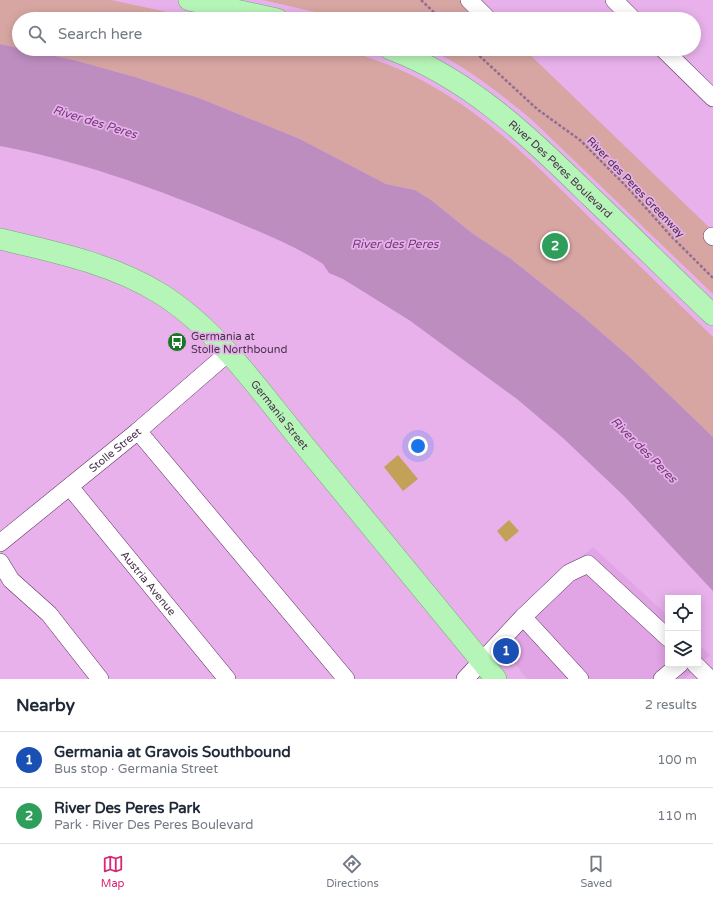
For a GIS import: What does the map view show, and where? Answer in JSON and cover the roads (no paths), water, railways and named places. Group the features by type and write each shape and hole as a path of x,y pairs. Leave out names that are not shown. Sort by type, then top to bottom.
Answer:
{"main road":[{"path":"189,0 245,12"},
{"name":"River Des Peres Boulevard","path":"407,56 462,85 506,116 713,315"},
{"name":"Germania Street","path":"0,239 80,259 137,281 162,295 184,311 207,331 228,353 496,679"}],"street":[{"path":"469,0 481,12"},
{"path":"614,0 626,12"},
{"path":"670,56 713,98"},
{"name":"Stolle Street","path":"0,543 138,431 228,353"},
{"path":"138,431 346,679"},
{"name":"Austria Avenue","path":"70,487 227,679"},
{"path":"0,562 11,580 49,614 100,679"},
{"path":"465,679 523,617 569,573 588,564 665,635"},
{"path":"523,617 580,679"},
{"path":"662,679 676,667"},
{"path":"698,667 710,679"}],"water":[{"name":"River des Peres","path":"0,44 12,47 12,56 56,56 74,60 135,77 199,98 300,139 386,184 415,190 431,200 472,233 511,259 580,314 632,359 713,437 713,591 624,496 563,438 517,399 409,320 343,279 329,273 323,264 298,249 271,237 137,183 56,158 0,146"}],"place":[{"name":"River Des Peres Park","path":"555,246"},
{"name":"Germania at Stolle Northbound","path":"177,342"},
{"name":"Germania at Gravois Southbound","path":"506,651"}]}
